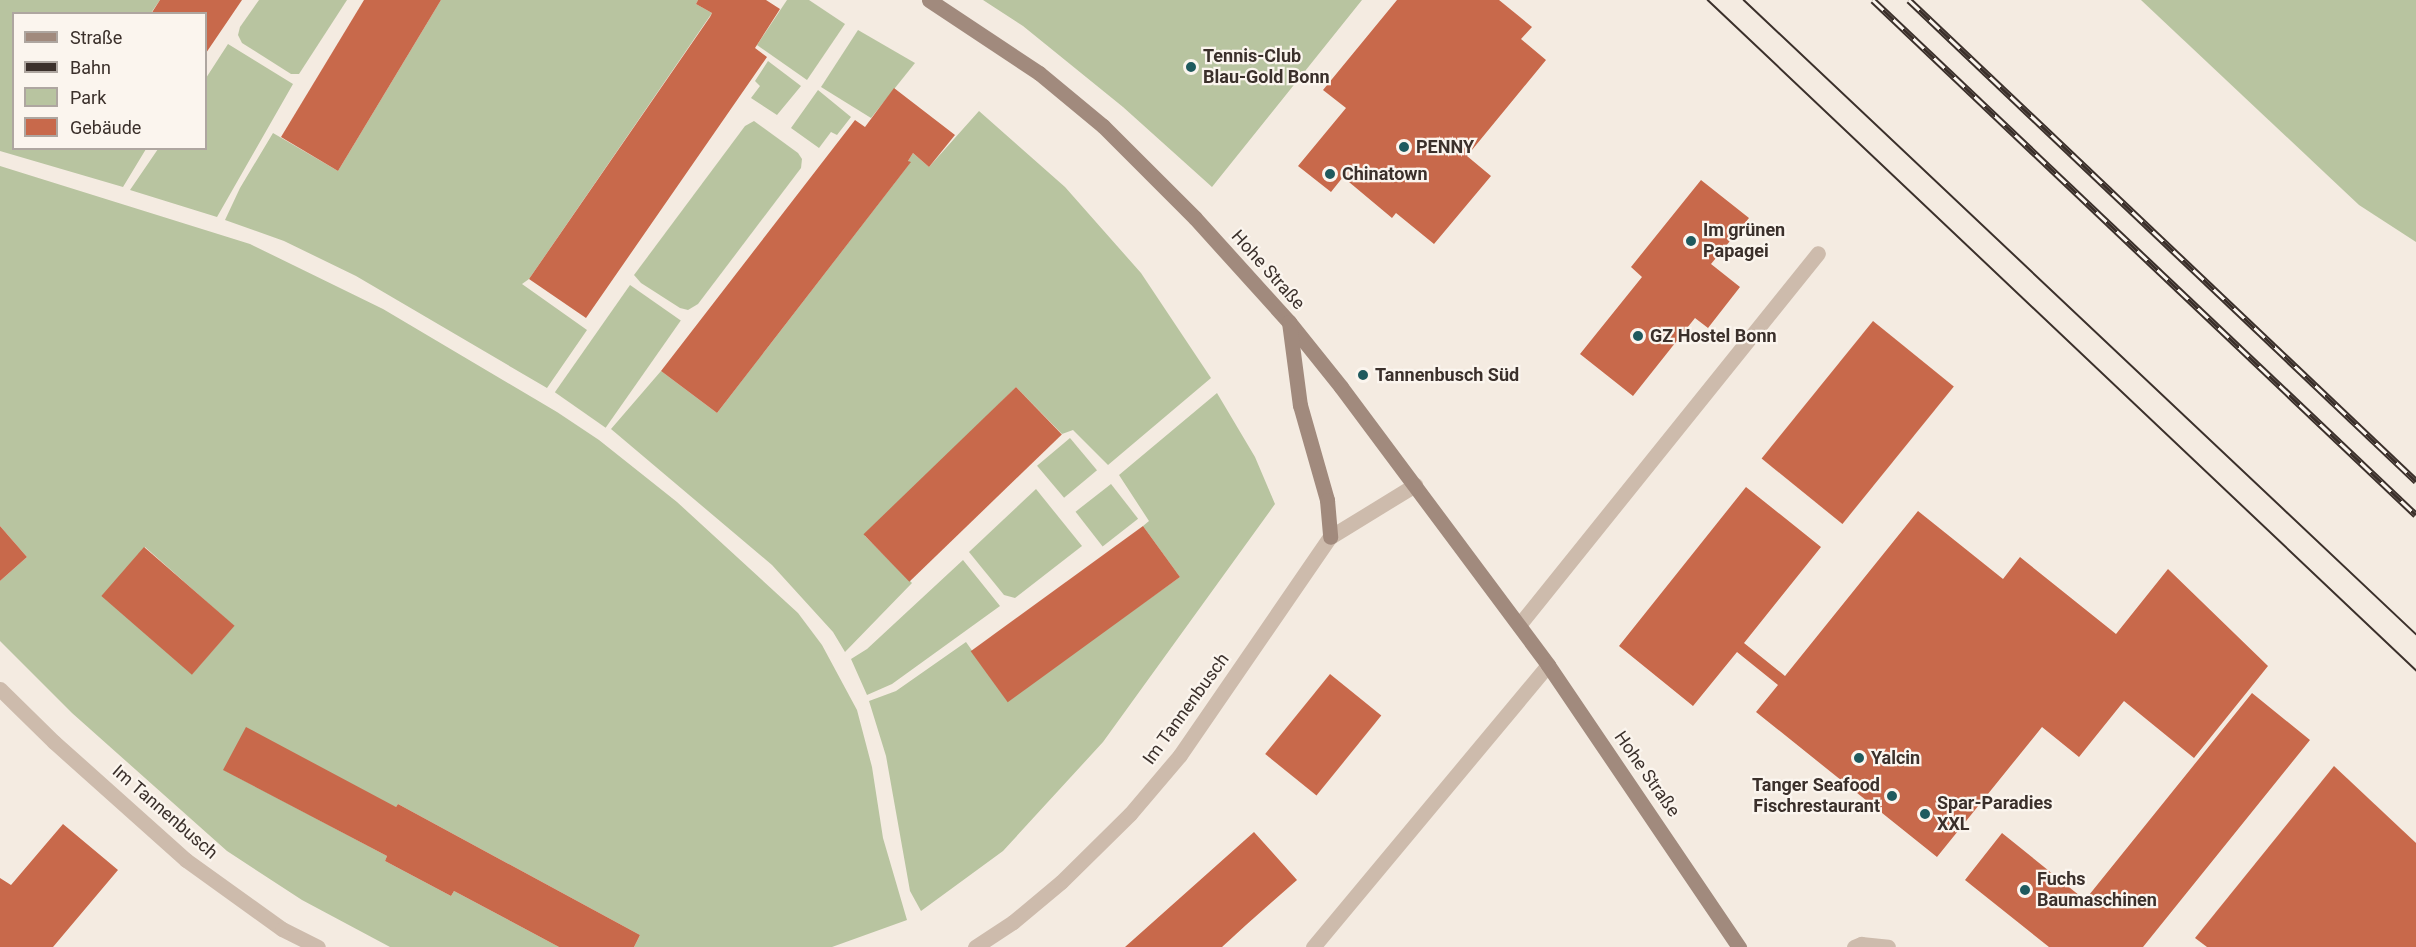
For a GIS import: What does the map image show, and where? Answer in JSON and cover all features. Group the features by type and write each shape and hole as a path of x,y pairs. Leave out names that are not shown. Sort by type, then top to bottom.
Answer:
{"street":[{"name":"Hohe Straße","path":"929,0 1039,73 1102,126 1195,218 1289,322 1415,485 1548,665 1739,947"},
{"path":"1519,625 1818,253"},
{"path":"1289,322 1300,405 1327,500 1330,537"},
{"name":"Im Tannenbusch","path":"975,947 1013,922 1061,882 1130,814 1180,755 1330,537 1415,485"},
{"path":"1312,947 1548,665"},
{"name":"Im Tannenbusch","path":"0,689 54,742 186,860 282,929 318,947"},
{"path":"1854,947 1861,944 1888,947"}],"green space":[{"path":"0,0 160,0 152,12 12,12 12,150 145,150 123,187 0,151"},
{"path":"259,0 347,0 299,74 291,74 242,43 238,35 240,27"},
{"path":"441,0 698,0 696,4 712,13 529,279 522,284 587,330 547,388 356,276 284,241 225,220 240,188 273,133 338,171"},
{"path":"787,0 809,0 845,24 807,80 757,45"},
{"name":"Tennis-Club Blau-Gold Bonn","path":"983,0 1362,0 1212,187 1123,107 1023,26"},
{"path":"2141,0 2416,0 2416,242 2359,205"},
{"path":"858,30 915,63 871,118 821,87"},
{"path":"228,44 293,84 217,217 130,190 157,150 207,150 207,76"},
{"path":"768,61 801,86 777,115 751,98 760,86 755,81"},
{"path":"818,90 851,117 837,135 831,132 819,148 791,128"},
{"path":"979,111 1065,187 1141,273 1211,378 1108,465 1073,430 1062,434 1016,387 865,536 912,583 845,652 833,632 772,565 611,429 661,371 717,413 910,163 908,161 913,153 929,167"},
{"path":"754,121 798,153 802,159 801,168 698,304 688,310 680,308 641,283 634,275 745,126"},
{"path":"0,166 250,244 383,309 557,412 599,440 677,502 798,613 822,645 857,710 872,767 883,838 907,920 832,947 634,947 640,935 398,804 396,807 224,770 387,856 385,861 451,896 454,891 559,947 390,947 302,900 227,851 72,713 0,641 0,581 27,557 0,526","holes":["145,547 234,626 192,674 103,596"]},
{"path":"630,285 681,321 606,428 555,392"},
{"path":"1217,393 1255,457 1275,504 1103,742 1003,851 921,911 910,891 886,756 869,701 896,691 966,642 1007,700 1180,577 1143,526 1149,521 1119,475"},
{"path":"1070,438 1097,470 1064,498 1037,466"},
{"path":"1111,484 1138,519 1103,546 1076,512"},
{"path":"1036,489 1082,546 1015,598 1004,595 969,552"},
{"path":"963,560 1000,606 892,684 867,695 851,659 867,649"}],"building":[{"path":"160,0 242,0 207,52 207,12 152,12"},
{"path":"364,0 441,0 338,171 281,137"},
{"path":"698,0 766,0 780,9 755,48 767,57 586,318 529,279 710,17 712,13 696,4"},
{"path":"1397,0 1499,0 1532,27 1521,39 1546,60 1467,156 1491,176 1434,244 1396,213 1392,218 1343,177 1331,192 1298,166 1346,108 1323,90"},
{"path":"894,88 955,135 929,167 913,153 908,161 911,162 717,413 661,371 855,120 865,127"},
{"path":"1701,180 1749,218 1711,264 1740,287 1708,328 1695,318 1633,396 1580,354 1642,277 1631,267"},
{"path":"1873,321 1954,386 1842,524 1762,459"},
{"path":"1016,387 1062,434 909,582 863,534"},
{"path":"1746,487 1821,547 1744,643 1785,676 1918,511 2003,579 2020,557 2116,634 2168,569 2268,666 2194,758 2124,701 2079,757 2042,727 1937,857 1756,712 1778,685 1737,652 1693,706 1619,646"},
{"path":"0,526 27,557 0,581"},
{"path":"1143,526 1180,577 1008,702 971,651"},
{"path":"144,547 235,626 192,675 101,596"},
{"path":"1330,674 1381,716 1316,796 1265,754"},
{"path":"2252,693 2310,740 2143,947 2049,947 1965,880 2002,833 2085,900"},
{"path":"246,727 396,807 398,804 640,935 634,947 559,947 454,891 451,896 385,861 387,856 223,770"},
{"path":"2334,766 2416,843 2416,947 2207,947 2195,938"},
{"path":"63,824 118,870 53,947 0,947 0,878 11,885"},
{"path":"1254,832 1297,880 1222,947 1125,947"}],"tram line":[{"path":"1708,0 2416,670"},
{"path":"1744,0 2416,634"}],"railway":[{"path":"1873,0 2416,515"},
{"path":"1909,0 2416,481"}],"place":[{"name":"Tennis-Club Blau-Gold Bonn","path":"1191,67"},
{"name":"PENNY","path":"1404,147"},
{"name":"Chinatown","path":"1330,174"},
{"name":"Im grünen Papagei","path":"1691,241"},
{"name":"GZ Hostel Bonn","path":"1638,336"},
{"name":"Tannenbusch Süd","path":"1363,375"},
{"name":"Yalcin","path":"1859,758"},
{"name":"Tanger Seafood Fischrestaurant","path":"1892,796"},
{"name":"Spar-Paradies XXL","path":"1925,814"},
{"name":"Fuchs Baumaschinen","path":"2025,890"}]}
